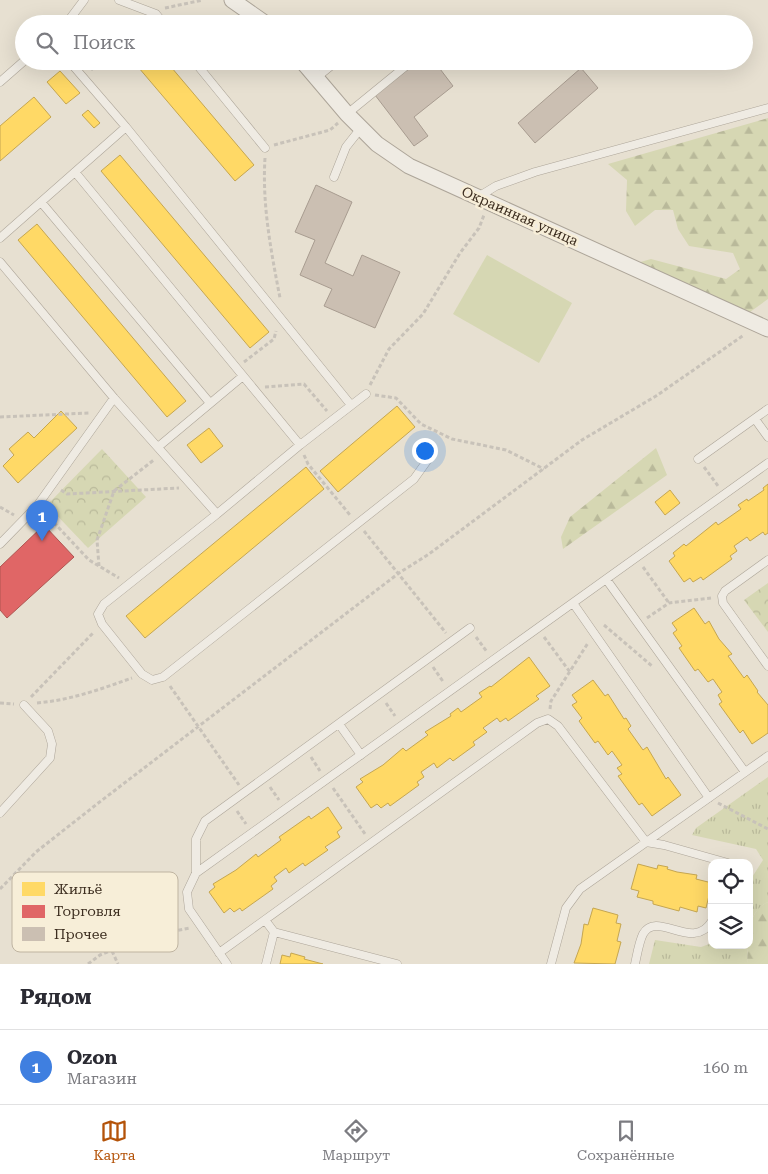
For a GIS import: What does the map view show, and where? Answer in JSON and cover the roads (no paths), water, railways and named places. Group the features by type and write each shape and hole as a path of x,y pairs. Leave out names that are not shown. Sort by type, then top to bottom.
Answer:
{"street":[{"path":"238,1 255,15"},
{"name":"Окраинная улица","path":"309,70 347,114 377,144 409,166 762,326"}],"lane":[{"path":"73,15 84,0"},
{"path":"119,0 157,15"},
{"path":"0,82 15,69"},
{"path":"77,70 126,127 351,405"},
{"path":"201,70 265,148"},
{"path":"316,78 326,70"},
{"path":"347,114 401,70"},
{"path":"483,200 496,186 535,172 768,108"},
{"path":"0,238 126,127"},
{"path":"334,177 346,147 361,128"},
{"path":"75,172 300,445"},
{"path":"41,202 210,403"},
{"path":"0,262 114,398 217,514"},
{"path":"160,450 210,403 243,376"},
{"path":"366,394 104,604 98,614 102,624 142,674 152,680 163,677 414,479 429,458"},
{"path":"0,544 37,506 114,398"},
{"path":"698,459 768,410"},
{"path":"755,419 768,436"},
{"path":"227,964 188,909 186,892 196,873 768,463"},
{"path":"768,560 725,591 722,596 723,603 768,666"},
{"path":"606,579 744,772"},
{"path":"573,603 709,798"},
{"path":"196,873 196,839 205,821 470,628"},
{"path":"0,813 50,758 52,744 48,731 24,705"},
{"path":"219,953 537,723 548,720 558,726 646,842 714,859"},
{"path":"339,724 361,755"},
{"path":"551,964 566,908 580,889 768,756"},
{"path":"265,920 274,932 397,964"},
{"path":"635,964 643,934 649,928 657,926 695,935 708,928"},
{"path":"266,964 274,932"}],"place":[{"name":"Ozon","path":"42,541"}]}
